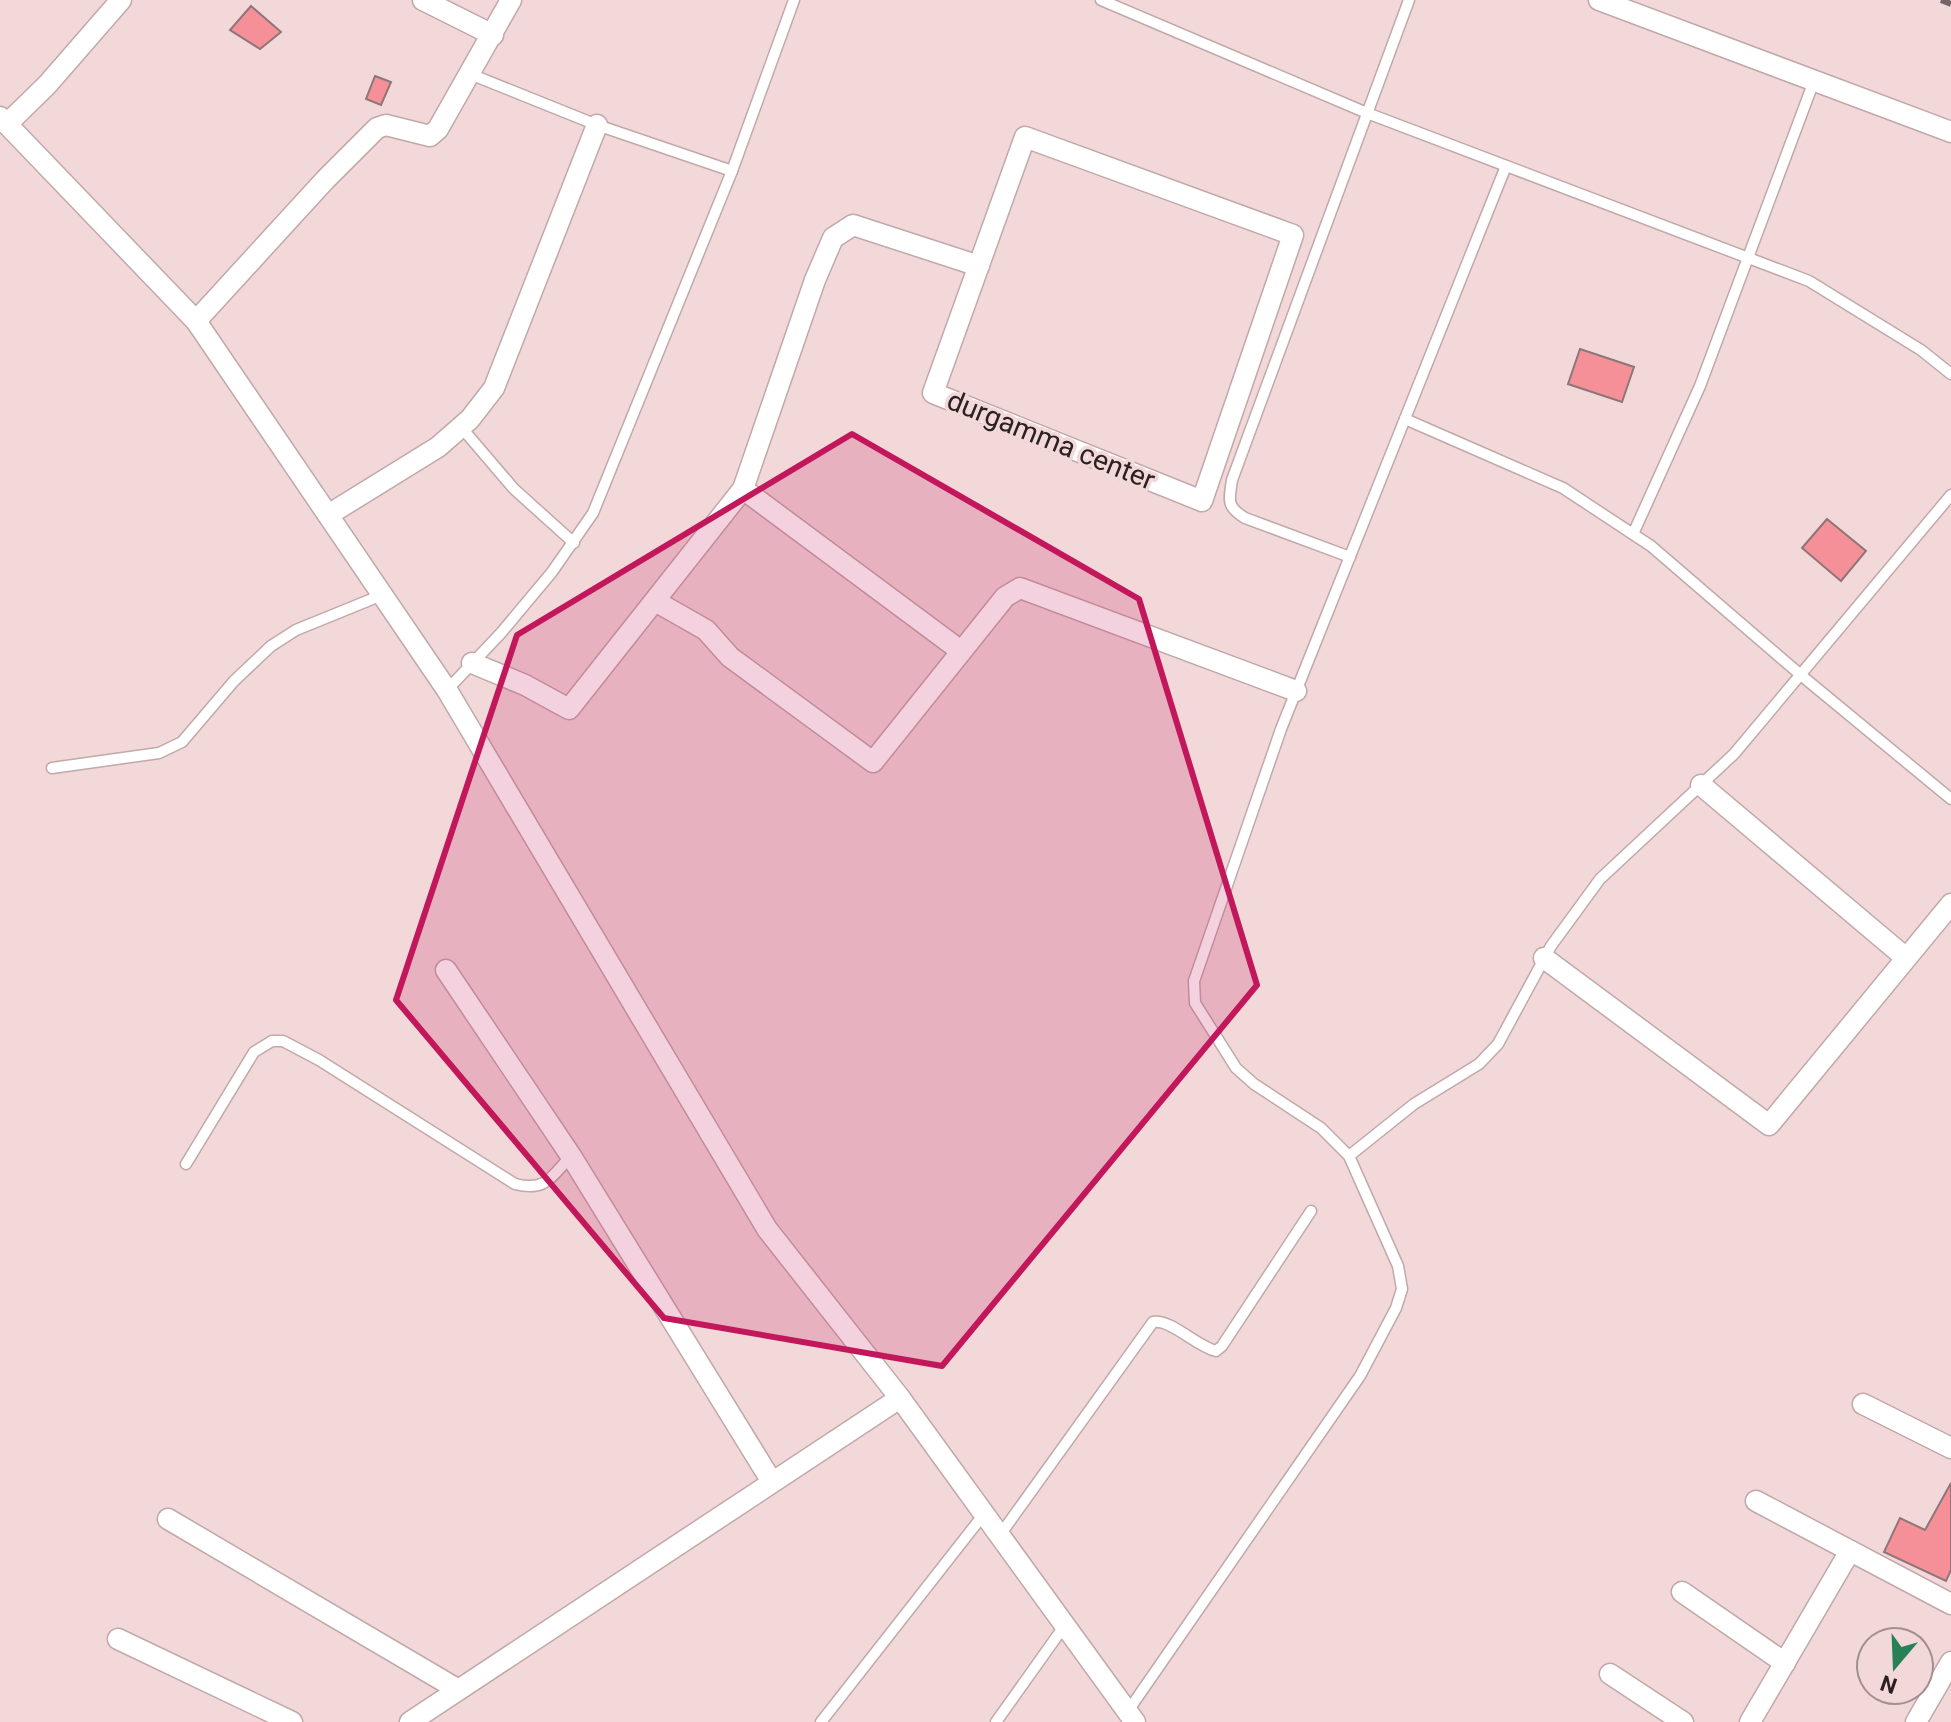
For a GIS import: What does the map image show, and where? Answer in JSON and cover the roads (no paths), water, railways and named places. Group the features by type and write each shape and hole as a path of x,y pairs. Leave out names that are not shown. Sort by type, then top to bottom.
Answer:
{"street":[{"path":"121,0 47,85 4,120 196,321 447,690 767,1229 900,1398 1132,1716"},
{"path":"423,0 493,35"},
{"path":"196,321 377,128 386,125 430,136 438,129 511,0"},
{"path":"1599,0 1951,132"},
{"path":"328,515 438,447 461,427 494,388 597,125"},
{"name":"durgamma center","path":"1025,137 1293,235 1202,501 933,393 979,266 1025,137"},
{"path":"472,663 525,685 569,709 743,489 815,280 833,238 853,225 979,266"},
{"path":"743,489 961,651"},
{"path":"655,601 706,630 730,657 873,762 1005,597 1020,588 1296,691"},
{"path":"1701,785 1906,958"},
{"path":"1544,958 1769,1125 1951,904"},
{"path":"446,970 571,1156 772,1482"},
{"path":"410,1722 900,1398"},
{"path":"1863,1404 1951,1448"},
{"path":"1756,1501 1951,1604"},
{"path":"168,1519 457,1689"},
{"path":"1750,1722 1850,1551"},
{"path":"1682,1592 1785,1663"},
{"path":"118,1639 292,1722"},
{"path":"1916,1722 1951,1662"},
{"path":"1610,1674 1683,1722"}],"lane":[{"path":"447,690 574,543 593,513 732,171 794,0"},
{"path":"1101,0 1367,113 1809,281 1921,350 1951,374"},
{"path":"1350,557 1245,518 1232,510 1229,502 1232,480 1409,0"},
{"path":"470,74 597,125 732,171"},
{"path":"1633,534 1700,386 1814,81"},
{"path":"1132,1716 1360,1376 1396,1308 1402,1289 1398,1266 1349,1156 1321,1128 1254,1084 1236,1068 1195,1003 1194,981 1296,691 1506,166"},
{"path":"1405,419 1563,488 1651,546 1951,799"},
{"path":"461,427 514,489 574,543"},
{"path":"1349,1156 1414,1104 1479,1064 1498,1044 1544,958 1600,879 1734,754 1951,495"},
{"path":"52,768 159,753 182,742 234,681 271,646 296,630 382,595"},
{"path":"186,1164 254,1052 272,1041 283,1041 319,1060 515,1184 531,1188 543,1185 571,1156"},
{"path":"1000,1535 1153,1322 1163,1322 1206,1349 1216,1351 1311,1211"},
{"path":"821,1722 984,1514"},
{"path":"996,1722 1065,1625"}],"railway":[{"path":"1941,0 1951,4"}]}
